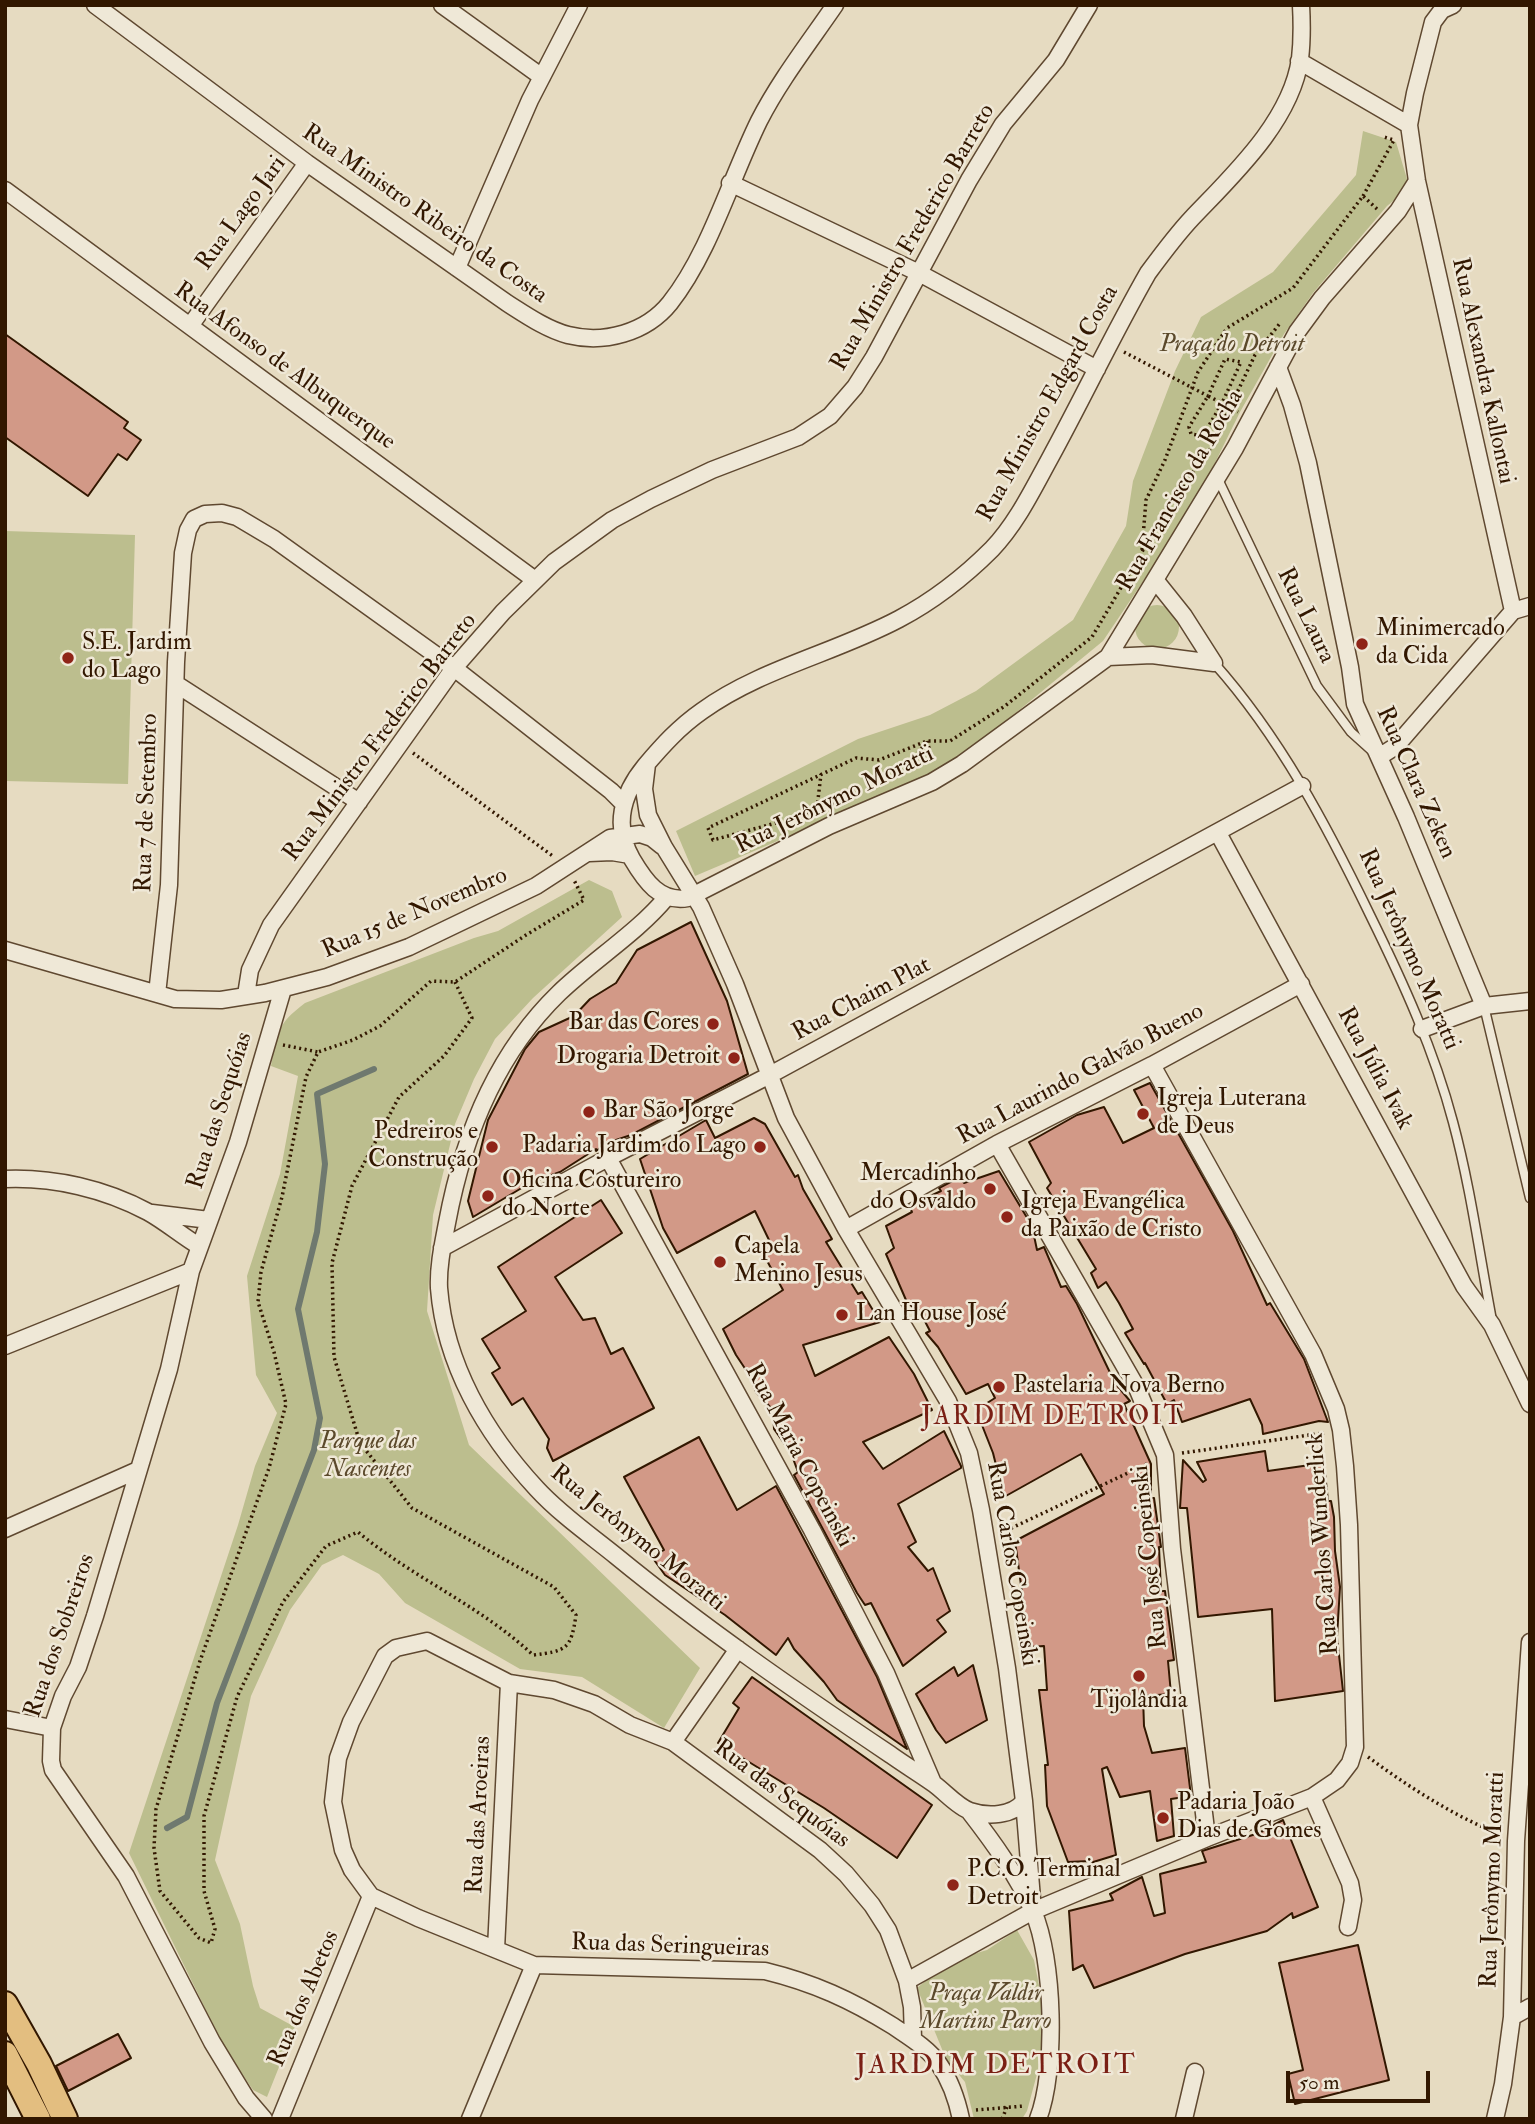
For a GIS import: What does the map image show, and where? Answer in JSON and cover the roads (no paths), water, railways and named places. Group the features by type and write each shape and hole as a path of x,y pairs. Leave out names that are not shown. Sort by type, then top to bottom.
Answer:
{"main road":[{"path":"5,2004 39,2064 65,2119"},
{"path":"5,2054 38,2119"}],"street":[{"name":"Rua Ministro Ribeiro da Costa","path":"95,5 307,163 536,322 567,335 598,339 621,335 649,321 668,305 704,243 760,119 835,5"},
{"path":"442,5 542,77"},
{"path":"457,268 542,77 579,5"},
{"name":"Rua Ministro Frederico Barreto","path":"246,995 250,970 271,925 454,668 535,579 573,547 612,520 703,474 798,438 830,416 855,387 874,357 969,180 1003,124 1056,61 1089,5"},
{"name":"Rua Ministro Edgard Costa","path":"647,764 673,734 703,710 742,687 899,619 933,600 993,548 1013,522 1148,273 1168,245 1218,192 1271,127 1286,99 1299,61 1301,5"},
{"path":"1299,61 1409,125 1427,38 1433,22 1442,10 1453,5"},
{"name":"Rua Alexandra Kallontai","path":"1409,125 1418,181 1513,611"},
{"name":"Rua Lago Jari","path":"190,326 307,163"},
{"name":"Rua Francisco da Rocha","path":"1108,657 1251,419 1297,332 1322,298 1398,211 1418,181"},
{"path":"730,183 919,273 1097,369"},
{"name":"Rua Afonso de Albuquerque","path":"5,190 535,579"},
{"name":"Rua Clara Zeken","path":"1278,367 1308,463 1356,704 1484,1006"},
{"name":"Rua 7 de Setembro","path":"157,994 169,885 181,575 188,530 194,519 205,514 222,513 237,517 274,539 454,668"},
{"name":"Rua Jerônymo Moratti","path":"1156,581 1184,616 1214,663"},
{"path":"1379,757 1396,746 1513,611 1530,606"},
{"path":"1108,657 1152,655 1214,663"},
{"name":"Rua Jerônymo Moratti","path":"695,895 829,826 932,782 962,764 1108,657"},
{"path":"454,668 624,803"},
{"path":"176,684 359,802"},
{"path":"647,764 634,780 624,803 623,835 630,855 650,884 666,898 681,899 695,895"},
{"name":"Rua Carlos Copeinski","path":"647,764 644,789 652,823 695,895 735,984 786,1118 846,1229 948,1402 968,1453 986,1540 1007,1668 1024,1801 1033,1910"},
{"name":"Rua Chaim Plat","path":"442,1248 608,1158 768,1076 1302,786"},
{"name":"Rua Júlia Ivak","path":"1218,833 1464,1286 1492,1325"},
{"path":"623,835 648,835 664,847"},
{"name":"Rua 15 de Novembro","path":"5,950 174,999 221,1000 283,989 327,978 409,947 536,886 601,843 623,835"},
{"path":"589,853 612,852 630,855"},
{"name":"Rua Jerônymo Moratti","path":"666,898 656,911 556,996 522,1034 492,1082 470,1131 454,1185 442,1248 439,1284 444,1331 465,1388 498,1442 538,1491 667,1598 969,1811 1003,1859 1033,1910"},
{"name":"Rua Laurindo Galvão Bueno","path":"846,1229 997,1144 1152,1065 1301,984"},
{"name":"Rua das Sequóias","path":"199,1246 238,1142 283,989"},
{"path":"1422,1029 1484,1006 1530,1001"},
{"name":"Rua Carlos Wunderlick","path":"907,1981 1033,1910 1312,1797 1337,1780 1349,1763 1355,1747 1349,1525 1341,1430 1329,1390 1312,1354 1152,1065"},
{"name":"Rua José Copeinski","path":"997,1144 1137,1388 1165,1455 1173,1561 1207,1838"},
{"name":"Rua Maria Copeinski","path":"608,1158 836,1576 886,1674 933,1784"},
{"path":"5,1179 32,1178 63,1182 107,1195 149,1213 199,1246"},
{"path":"149,1213 209,1220"},
{"name":"Rua dos Sobreiros","path":"199,1246 169,1369 78,1667 63,1696 52,1728 51,1761 53,1770 126,1876 212,2042 246,2098 264,2119"},
{"path":"5,1346 191,1271"},
{"name":"Rua Jerônymo Moratti","path":"1492,1325 1530,1404"},
{"path":"5,1529 138,1470"},
{"name":"Rua das Sequóias","path":"371,1896 352,1870 343,1850 332,1802 338,1758 352,1722 386,1656 396,1648 427,1642 509,1683 554,1690 594,1704 630,1725 673,1742 820,1850 846,1874 872,1905 888,1930 907,1981 912,2007 913,2039"},
{"name":"Rua Jerônymo Moratti","path":"1494,2119 1503,2084 1511,2017 1516,1841 1527,1737 1530,1642"},
{"path":"673,1742 738,1649"},
{"name":"Rua das Aroeiras","path":"496,1949 509,1683"},
{"path":"5,1719 52,1728"},
{"path":"1312,1797 1350,1883 1353,1900 1348,1927"},
{"path":"969,1811 1009,1813 1018,1809 1024,1801"},
{"name":"Rua das Seringueiras","path":"371,1896 534,1965 765,1971 831,1991 913,2039"},
{"name":"Rua dos Abetos","path":"280,2119 371,1896"},
{"path":"1033,1910 1040,1933 1047,1978 1050,2054 1041,2111"},
{"path":"473,2118 534,1965"},
{"path":"1511,2017 1530,2007"},
{"path":"913,2039 938,2062 948,2080 960,2115"},
{"path":"1184,2119 1195,2072"}],"lane":[{"name":"Rua Laura","path":"1217,477 1317,686 1351,732 1379,757"},
{"name":"Rua Jerônymo Moratti","path":"1214,663 1245,698 1333,839 1422,1029 1453,1122 1492,1325"},
{"path":"1484,1006 1529,1196"}],"waterway":[{"path":"167,1828 187,1817 217,1703 314,1450 320,1418 298,1309 317,1232 325,1164 317,1094 374,1069"}],"place":[{"name":"Minimercado da Cida","path":"1362,644"},
{"name":"S.E. Jardim do Lago","path":"68,658"},
{"name":"Bar das Cores","path":"713,1024"},
{"name":"Drogaria Detroit","path":"734,1058"},
{"name":"Bar São Jorge","path":"589,1112"},
{"name":"Igreja Luterana de Deus","path":"1143,1114"},
{"name":"Pedreiros e Construção","path":"492,1147"},
{"name":"Padaria Jardim do Lago","path":"760,1147"},
{"name":"Mercadinho do Osvaldo","path":"990,1189"},
{"name":"Oficina Costureiro do Norte","path":"488,1196"},
{"name":"Igreja Evangélica da Paixão de Cristo","path":"1007,1217"},
{"name":"Capela Menino Jesus","path":"720,1262"},
{"name":"Lan House José","path":"842,1315"},
{"name":"Pastelaria Nova Berno","path":"999,1387"},
{"name":"Tijolândia","path":"1139,1676"},
{"name":"Padaria João Dias de Gomes","path":"1163,1818"},
{"name":"P.C.O. Terminal Detroit","path":"953,1885"}],"district":[{"name":"JARDIM DETROIT","path":"1053,1418"},
{"name":"JARDIM DETROIT","path":"996,2067"}],"park label":[{"name":"Praça do Detroit","path":"1232,346"},
{"name":"Parque das Nascentes","path":"368,1457"},
{"name":"Praça Valdir Martins Parro","path":"986,2009"}]}
